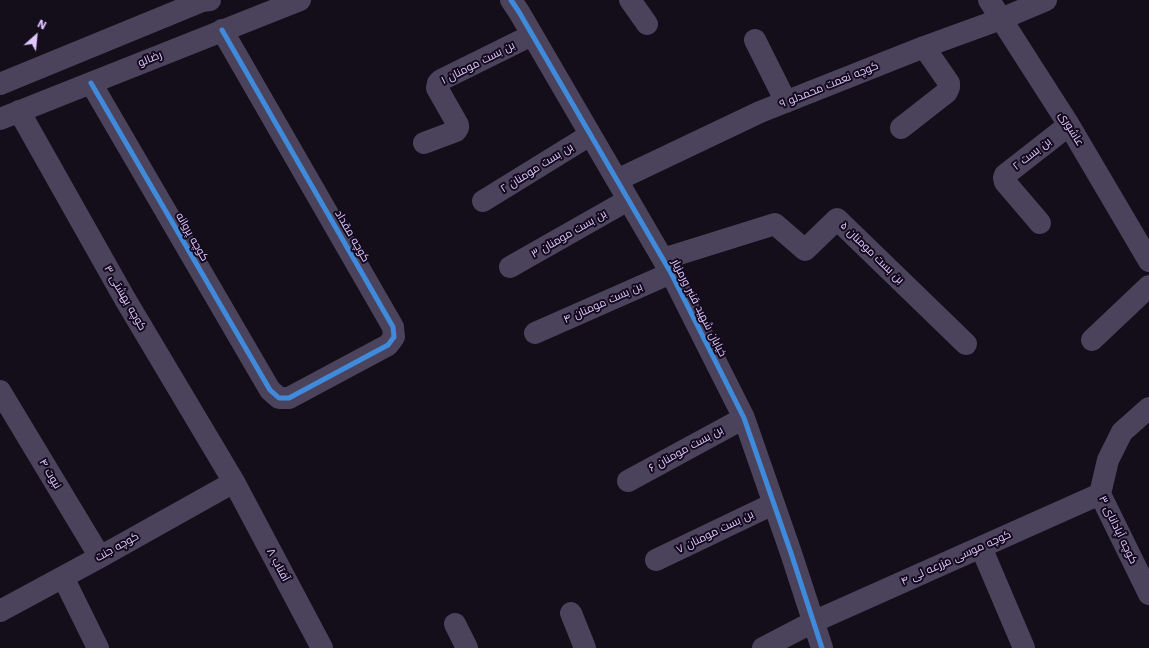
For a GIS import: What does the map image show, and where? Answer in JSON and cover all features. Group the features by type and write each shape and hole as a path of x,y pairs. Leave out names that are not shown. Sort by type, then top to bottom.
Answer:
{"street":[{"path":"0,84 202,1 210,0"},
{"name":"رضالو","path":"10,115 300,0"},
{"name":"خیابان شهید قنبر ورمزیار","path":"511,0 667,266 744,418 822,648"},
{"path":"630,0 648,24"},
{"name":"عاشوری","path":"989,0 1069,125 1149,261"},
{"name":"کوچه نعمت محمدلو ۹","path":"617,180 760,112 924,47 1002,19 1046,0"},
{"name":"کوچه مقداد","path":"222,30 393,327 394,336 388,345 289,398 279,398"},
{"name":"بن بست مومنان ۱","path":"424,143 456,131 458,128 458,124 437,88 438,83 441,80 532,35"},
{"path":"755,40 786,102"},
{"path":"901,128 947,92 949,87 950,83 924,47"},
{"name":"کوچه پروانه","path":"91,83 270,390 279,398"},
{"name":"کوچه بهشتی ۳","path":"10,115 125,299 234,482"},
{"name":"۲ بن بست","path":"1040,224 1005,182 1005,174 1069,125"},
{"name":"۲ بن بست مومنان","path":"483,201 590,135"},
{"name":"۳ بن بست مومنان","path":"510,267 628,200"},
{"name":"۵ بن بست مومنان","path":"667,266 775,224 805,250 837,219 966,344"},
{"name":"۴ بن بست مومنان","path":"535,333 667,266"},
{"path":"1092,340 1149,286"},
{"name":"نبوت ۴","path":"0,391 100,557"},
{"name":"کوچه آپادانای ۳","path":"1149,408 1122,432 1108,460 1100,494 1149,594"},
{"name":"۶ بن بست مومنان","path":"628,481 744,418"},
{"name":"کوچه جنت","path":"0,611 234,482"},
{"name":"آفتاب ۸","path":"234,482 322,648"},
{"name":"۴ کوچه موسی مزرعه لی","path":"763,648 813,622 1100,494"},
{"name":"۷ بن بست مومنان","path":"656,560 773,504"},
{"path":"981,547 1024,648"},
{"path":"63,577 98,648"},
{"path":"571,613 585,648"},
{"path":"455,624 467,648"}],"cycle path":[{"path":"511,0 671,273 744,418 822,648"},
{"path":"91,83 270,390 279,398 289,398 388,345 394,337 393,327 222,30"}]}
